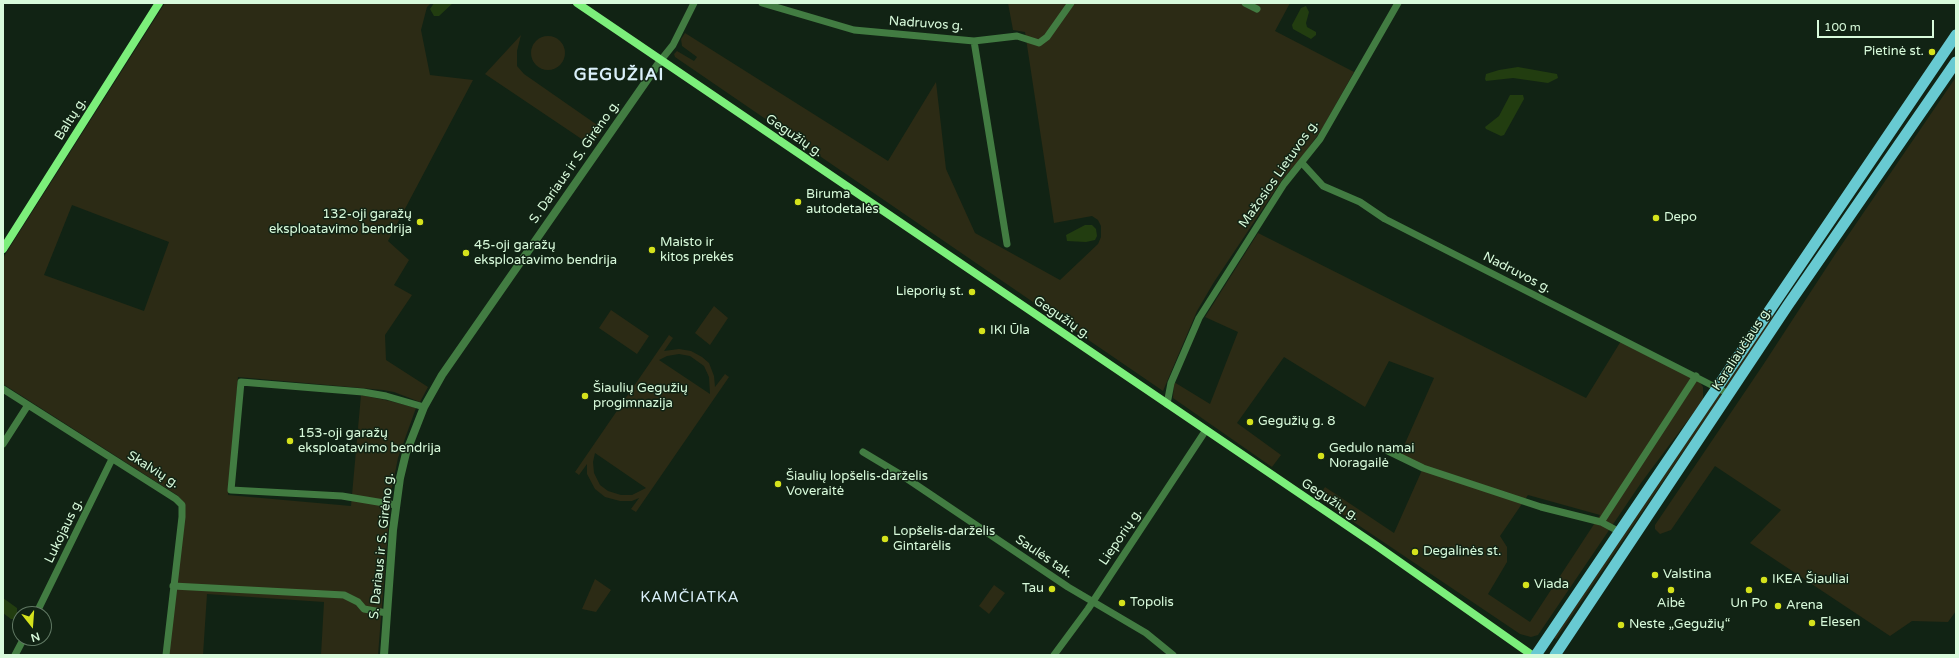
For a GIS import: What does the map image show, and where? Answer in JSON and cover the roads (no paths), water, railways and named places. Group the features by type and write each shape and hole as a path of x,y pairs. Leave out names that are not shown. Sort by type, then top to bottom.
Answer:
{"highway":[{"name":"Karaliaučiaus g.","path":"1536,655 1618,531 1956,35"},
{"name":"Karaliaučiaus g.","path":"1555,655 1788,305 1956,62"}],"main road":[{"name":"Baltų g.","path":"3,249 159,3"},
{"name":"Gegužių g.","path":"576,3 1372,542 1532,655"}],"street":[{"path":"661,60 673,45 694,3"},
{"name":"Nadruvos g.","path":"762,3 766,6 854,30 974,41 1017,36 1039,43 1047,37 1071,3"},
{"path":"1245,3 1257,10"},
{"name":"Mažosios Lietuvos g.","path":"1167,404 1171,383 1200,318 1284,184 1320,139 1398,3"},
{"path":"974,41 1007,244"},
{"name":"S. Dariaus ir S. Girėno g.","path":"384,655 396,505 406,453 424,407 442,375 661,60"},
{"name":"Nadruvos g.","path":"1302,163 1323,186 1342,196 1360,202 1384,219 1729,394"},
{"path":"1601,522 1696,376"},
{"path":"396,505 342,496 231,490 241,382 363,392 386,396 424,407"},
{"name":"Skalvių g.","path":"3,389 176,499 182,505 182,517 166,655"},
{"path":"3,444 28,405"},
{"name":"Lieporių g.","path":"1054,655 1093,601 1206,430"},
{"path":"1388,451 1423,468 1541,507 1601,522 1618,531"},
{"name":"Saulės tak.","path":"863,452 909,480 1068,587 1146,633 1173,655"},
{"name":"Lukojaus g.","path":"40,606 112,459"},
{"path":"173,586 344,595 358,602 364,609 387,614"},
{"path":"15,655 20,646"}],"place":[{"name":"Pietinė st.","path":"1932,52"},
{"name":"Biruma autodetalės","path":"798,202"},
{"name":"Depo","path":"1656,218"},
{"name":"132-oji garažų eksploatavimo bendrija","path":"420,222"},
{"name":"Maisto ir kitos prekės","path":"652,250"},
{"name":"45-oji garažų eksploatavimo bendrija","path":"466,253"},
{"name":"Lieporių st.","path":"972,292"},
{"name":"IKI Ūla","path":"982,331"},
{"name":"Šiaulių Gegužių progimnazija","path":"585,396"},
{"name":"Gegužių g. 8","path":"1250,422"},
{"name":"153-oji garažų eksploatavimo bendrija","path":"290,441"},
{"name":"Gedulo namai Noragailė","path":"1321,456"},
{"name":"Šiaulių lopšelis-darželis Voveraitė","path":"778,484"},
{"name":"Lopšelis-darželis Gintarėlis","path":"885,539"},
{"name":"Degalinės st.","path":"1415,552"},
{"name":"Valstina","path":"1655,575"},
{"name":"IKEA Šiauliai","path":"1764,580"},
{"name":"Viada","path":"1526,585"},
{"name":"Tau","path":"1052,589"},
{"name":"Aibė","path":"1671,590"},
{"name":"Un Po","path":"1749,590"},
{"name":"Topolis","path":"1122,603"},
{"name":"Arena","path":"1778,606"},
{"name":"Elesen","path":"1812,623"},
{"name":"Neste „Gegužių“","path":"1621,625"}],"district":[{"name":"GEGUŽIAI","path":"619,76"},
{"name":"KAMČIATKA","path":"690,598"}]}
